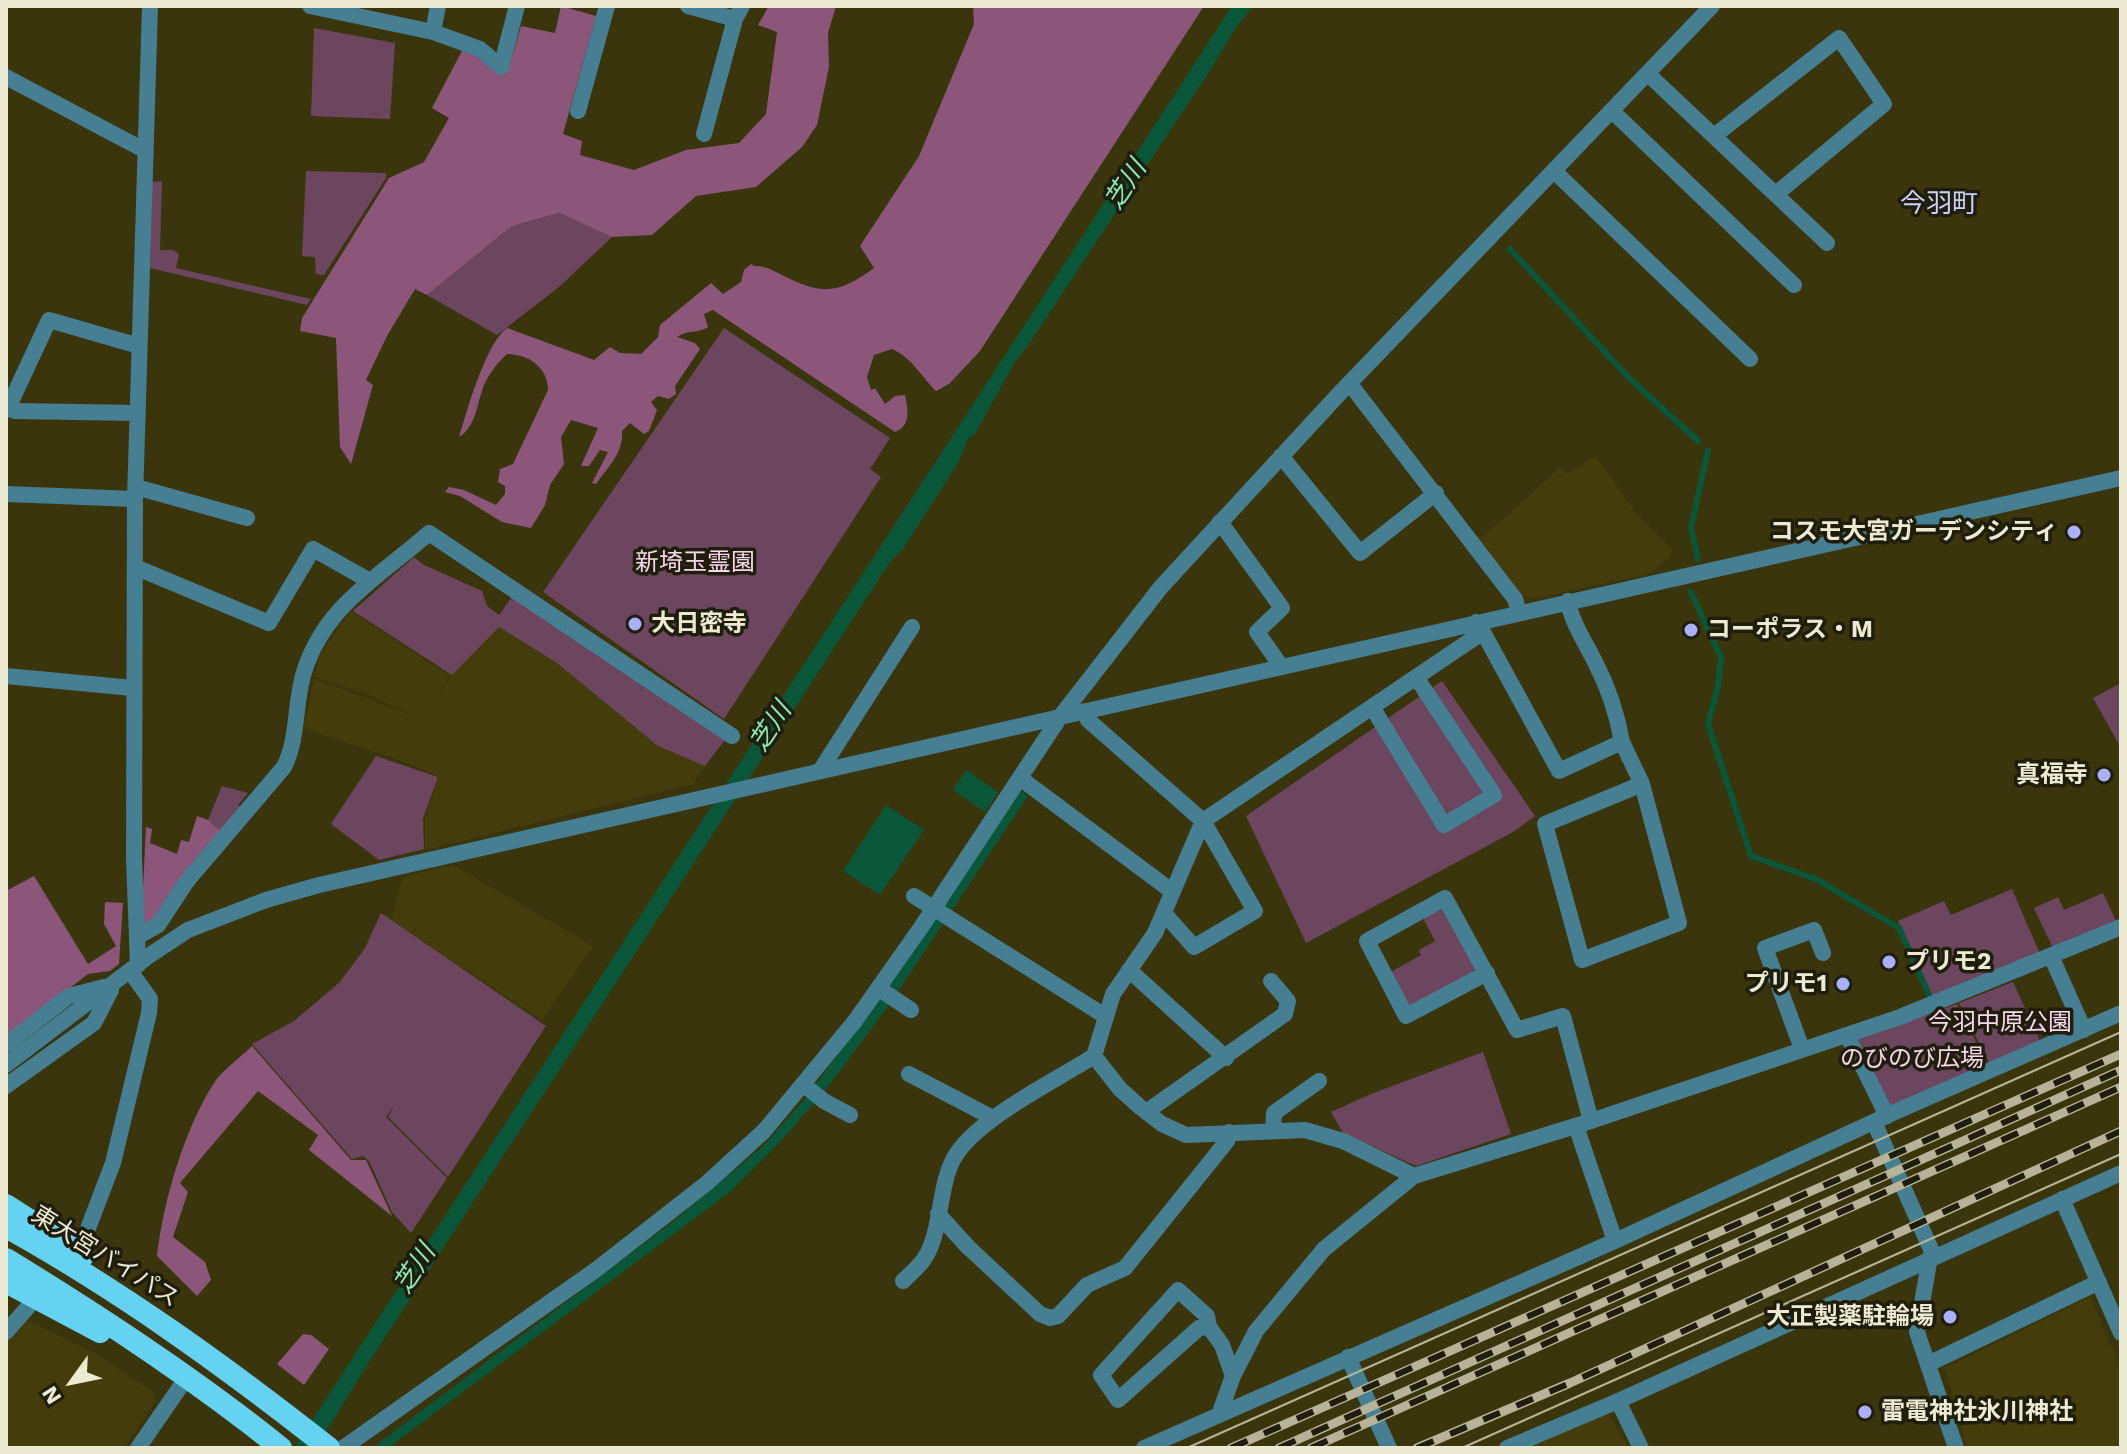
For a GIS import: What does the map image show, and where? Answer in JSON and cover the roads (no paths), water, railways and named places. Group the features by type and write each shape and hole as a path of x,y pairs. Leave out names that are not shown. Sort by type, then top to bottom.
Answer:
{"highway":[{"name":"東大宮バイパス","path":"6,1205 97,1263 177,1332 329,1448"},
{"name":"東大宮バイパス","path":"6,1227 177,1332"},
{"path":"6,1259 102,1318 277,1445"},
{"path":"6,1282 115,1340 160,1358"}],"street":[{"path":"79,1252 113,1163 150,999 134,968 137,937 133,688 137,413 150,6"},
{"path":"310,6 433,32 480,49 501,67 517,6"},
{"path":"433,32 438,6"},
{"path":"578,111 607,6"},
{"path":"688,6 739,12 704,134"},
{"path":"343,1448 491,1347 626,1248 707,1184 777,1118 879,988 1060,717 1161,587 1281,456 1648,74 1708,7"},
{"path":"1714,136 1839,38 1884,104 1776,194"},
{"path":"1648,74 1827,243"},
{"path":"7,80 144,150"},
{"path":"1612,111 1794,285"},
{"path":"1554,171 1750,359"},
{"path":"137,413 15,411 7,408 49,320 139,346"},
{"path":"1350,384 1515,599 1519,612"},
{"path":"1281,456 1360,553 1436,493"},
{"path":"6,1065 188,930 266,900 1281,666 1480,627 1519,612 2121,478"},
{"path":"6,494 136,493 247,518"},
{"path":"1220,522 1282,608 1257,632 1281,666"},
{"path":"137,937 158,925 187,881 284,767 293,750 297,700 312,650 325,625 370,581 429,533 732,736"},
{"path":"135,567 269,623 313,549 370,581"},
{"path":"1568,601 1571,615 1616,710 1622,742 1642,784 1679,923 1582,960 1545,824 1642,784"},
{"path":"820,771 912,627"},
{"path":"1480,627 1559,771 1622,742"},
{"path":"903,1281 924,1260 947,1175 955,1157 969,1140 993,1118 1094,1056 1113,994 1155,933 1203,821 1416,677 1480,627"},
{"path":"6,676 133,688"},
{"path":"1372,707 1444,825 1494,795 1416,677"},
{"path":"1085,711 1088,720 1203,821 1255,911 1194,947 1164,913"},
{"path":"1020,778 1173,892"},
{"path":"914,896 1105,1016"},
{"path":"1487,973 1406,1016 1367,941 1445,898 1487,973 1517,1030 1563,1016 1584,1124 1615,1241"},
{"path":"1219,1415 1233,1376 1256,1331 1324,1249 1414,1176 1584,1124 1900,1017 2121,927"},
{"path":"1802,1049 1765,948 1814,930 1823,953"},
{"path":"2051,956 2084,1030"},
{"path":"1129,970 1226,1058"},
{"path":"1146,1112 1285,1014 1288,1001 1271,981"},
{"path":"6,1045 69,996 113,985"},
{"path":"6,1086 94,1023 113,985"},
{"path":"879,988 906,1007"},
{"path":"1144,1448 1615,1241 2121,1013"},
{"path":"1847,1035 1932,1256 1917,1332 1956,1448"},
{"path":"1094,1056 1120,1089 1146,1112 1162,1124 1186,1135 1305,1130 1343,1141 1414,1176"},
{"path":"909,1074 993,1118"},
{"path":"1273,1131 1274,1113 1319,1081"},
{"path":"804,1085 824,1101 850,1115"},
{"path":"938,1214 968,1247 1040,1314 1050,1318 1058,1316 1087,1285 1125,1268 1227,1141 1229,1132"},
{"path":"1507,1448 1618,1401 1932,1256 2121,1173"},
{"path":"2062,1199 2121,1333"},
{"path":"1928,1364 2099,1282"},
{"path":"1209,1327 1199,1328 1118,1400 1101,1375 1178,1290 1207,1316 1209,1327 1222,1345 1233,1376"},
{"path":"6,1332 35,1299"},
{"path":"1348,1357 1389,1448"},
{"path":"138,1448 187,1377"},
{"path":"1618,1401 1641,1448"}],"water":[{"name":"芝川","path":"1232,6 1253,6 1016,360 975,434 968,439 958,463 903,549 890,562 316,1448 294,1448"},
{"path":"966,770 998,792 985,812 953,790"},
{"path":"1020,790 1028,796 889,1005 827,1088 781,1141 731,1191 388,1448 372,1448 675,1220 763,1146 806,1098 880,996"},
{"path":"886,805 924,830 880,895 843,871"}],"waterway":[{"path":"1510,249 1628,377 1698,441"},
{"path":"1698,559 1691,528 1708,450"},
{"path":"1691,592 1721,658 1718,686 1708,724 1751,856 1816,879 1899,928 1929,995"}],"tram line":[{"path":"1187,1448 2121,1032"},
{"path":"1462,1448 2121,1154"}],"railway":[{"path":"1231,1448 2121,1054"},
{"path":"1279,1448 2121,1070"},
{"path":"1311,1448 2121,1087"},
{"path":"1417,1448 1570,1383 2121,1131"}],"place":[{"name":"コスモ大宮ガーデンシティ","path":"2074,532"},
{"name":"大日密寺","path":"635,624"},
{"name":"コーポラス・M","path":"1691,630"},
{"name":"真福寺","path":"2104,775"},
{"name":"プリモ2","path":"1889,962"},
{"name":"プリモ1","path":"1843,984"},
{"name":"大正製薬駐輪場","path":"1950,1317"},
{"name":"雷電神社氷川神社","path":"1865,1412"}],"district":[{"name":"今羽町","path":"1939,204"}],"park label":[{"name":"新埼玉霊園","path":"695,563"},
{"name":"今羽中原公園","path":"2000,1023"},
{"name":"のびのび広場","path":"1912,1059"}]}
